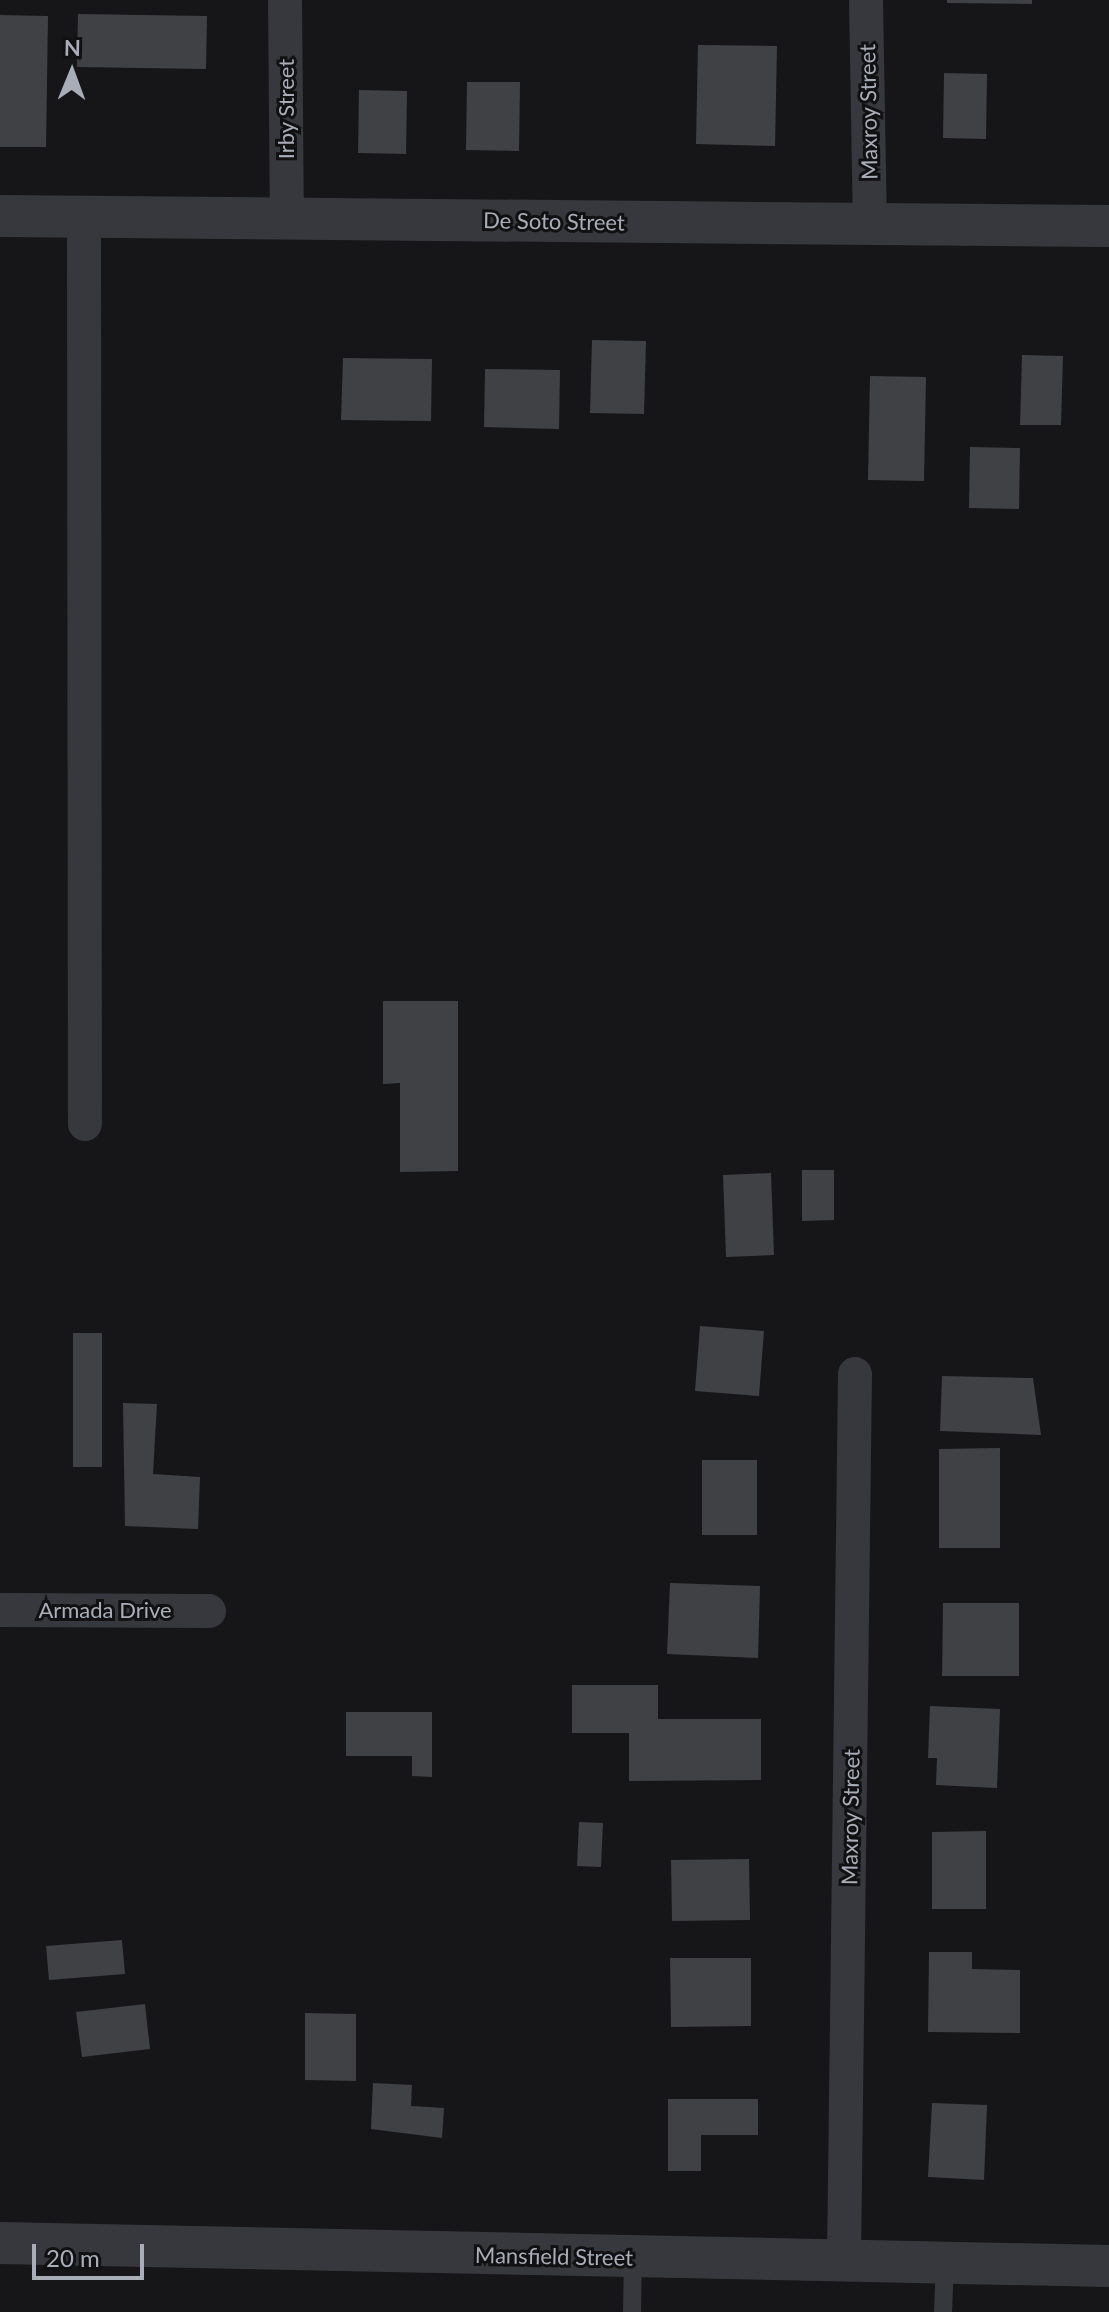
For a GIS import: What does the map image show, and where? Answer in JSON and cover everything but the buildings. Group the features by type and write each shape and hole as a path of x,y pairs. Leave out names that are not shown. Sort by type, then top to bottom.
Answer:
{"street":[{"name":"Irby Street","path":"285,0 287,219"},
{"name":"Maxroy Street","path":"866,0 870,225"},
{"name":"De Soto Street","path":"0,216 1109,226"},
{"path":"84,217 85,1124"},
{"name":"Maxroy Street","path":"844,2261 855,1374"},
{"name":"Armada Drive","path":"0,1610 209,1611"},
{"name":"Mansfield Street","path":"0,2243 1109,2266"}],"lane":[{"path":"632,2312 633,2257"},
{"path":"943,2312 945,2262"}]}
